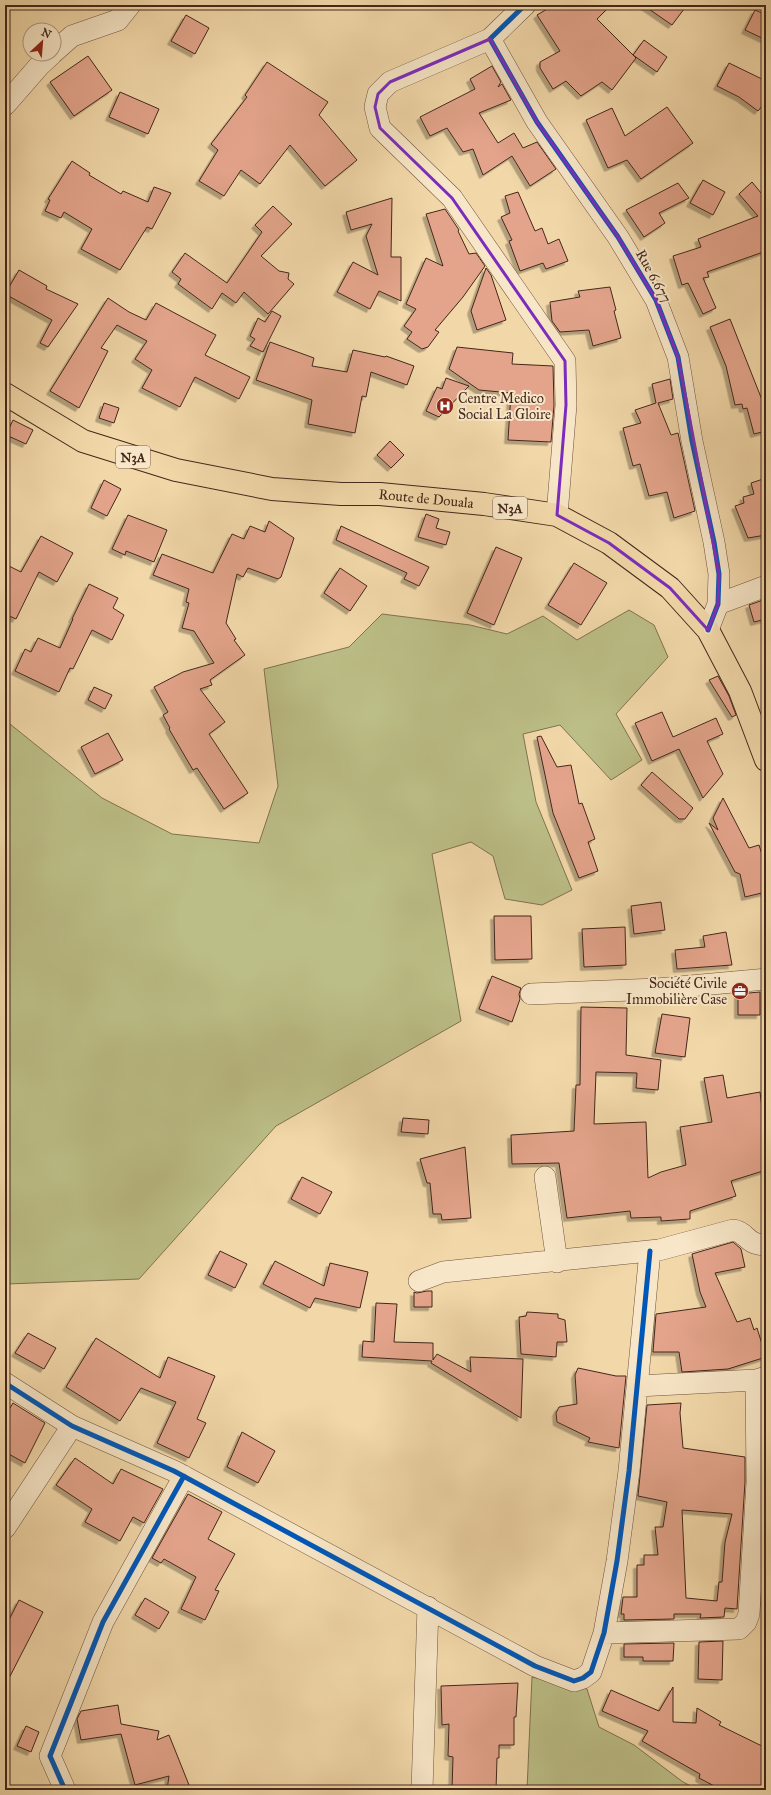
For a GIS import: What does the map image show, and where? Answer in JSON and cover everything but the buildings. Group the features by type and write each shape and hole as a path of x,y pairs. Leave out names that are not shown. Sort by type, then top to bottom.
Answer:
{"highway":[{"name":"Route de Douala","path":"5,394 83,441 176,470 272,489 342,494 380,494 484,504 557,515 610,543 670,588 708,630 740,691 766,760"}],"street":[{"path":"62,45 72,36 118,20 130,5"},
{"path":"525,5 490,39 390,82 378,94 375,107 380,128 452,198 565,361 566,405 557,515"},
{"name":"Rue 6.677","path":"490,39 537,122 618,237 656,300 678,357 692,441 714,542 718,574 718,604 708,630"},
{"path":"5,105 43,62"},
{"path":"718,604 766,586"},
{"path":"531,994 657,989 766,979"},
{"path":"545,1177 557,1262"},
{"path":"419,1281 443,1272 557,1262 650,1251 733,1230 740,1232 752,1243 757,1245 766,1245"},
{"path":"5,1383 72,1426 184,1476 535,1666 574,1681 583,1678 591,1672 604,1633 617,1561 629,1471 650,1251"},
{"path":"604,1633 739,1629 746,1622 749,1614 757,1482 761,1378 637,1386"},
{"path":"5,1528 72,1426"},
{"path":"65,1790 50,1756 103,1622 184,1476"},
{"path":"422,1790 428,1607"}],"highlighted area":[{"path":"490,39 537,122 618,237 656,300 678,357 719,574 718,604 708,630 670,588 609,543 557,515 566,405 565,361 452,198 380,128 375,107 378,94 390,82"}],"green space":[{"path":"629,610 654,625 668,657 616,714 642,760 611,780 560,725 523,734 536,802 572,890 542,905 505,899 493,856 471,842 432,854 461,1021 276,1126 139,1279 7,1284 5,1286 5,720 102,798 172,834 259,843 278,786 264,669 349,647 382,614 470,625 507,634 543,616 577,640"},
{"path":"532,1677 587,1689 599,1727 634,1745 683,1782 699,1790 527,1790"}],"cycle path":[{"path":"525,5 490,39 537,122 618,237 656,300 678,357 692,441 714,542 719,574 718,604 708,630"},
{"path":"5,1383 72,1426 174,1471 535,1666 574,1681 583,1678 591,1672 604,1633 617,1561 629,1471 650,1251"},
{"path":"65,1790 50,1756 103,1622 184,1476"}],"place":[{"name":"Centre Medico Social La Gloire","path":"445,406"},
{"name":"Société Civile Immobilière Case","path":"740,991"}]}
